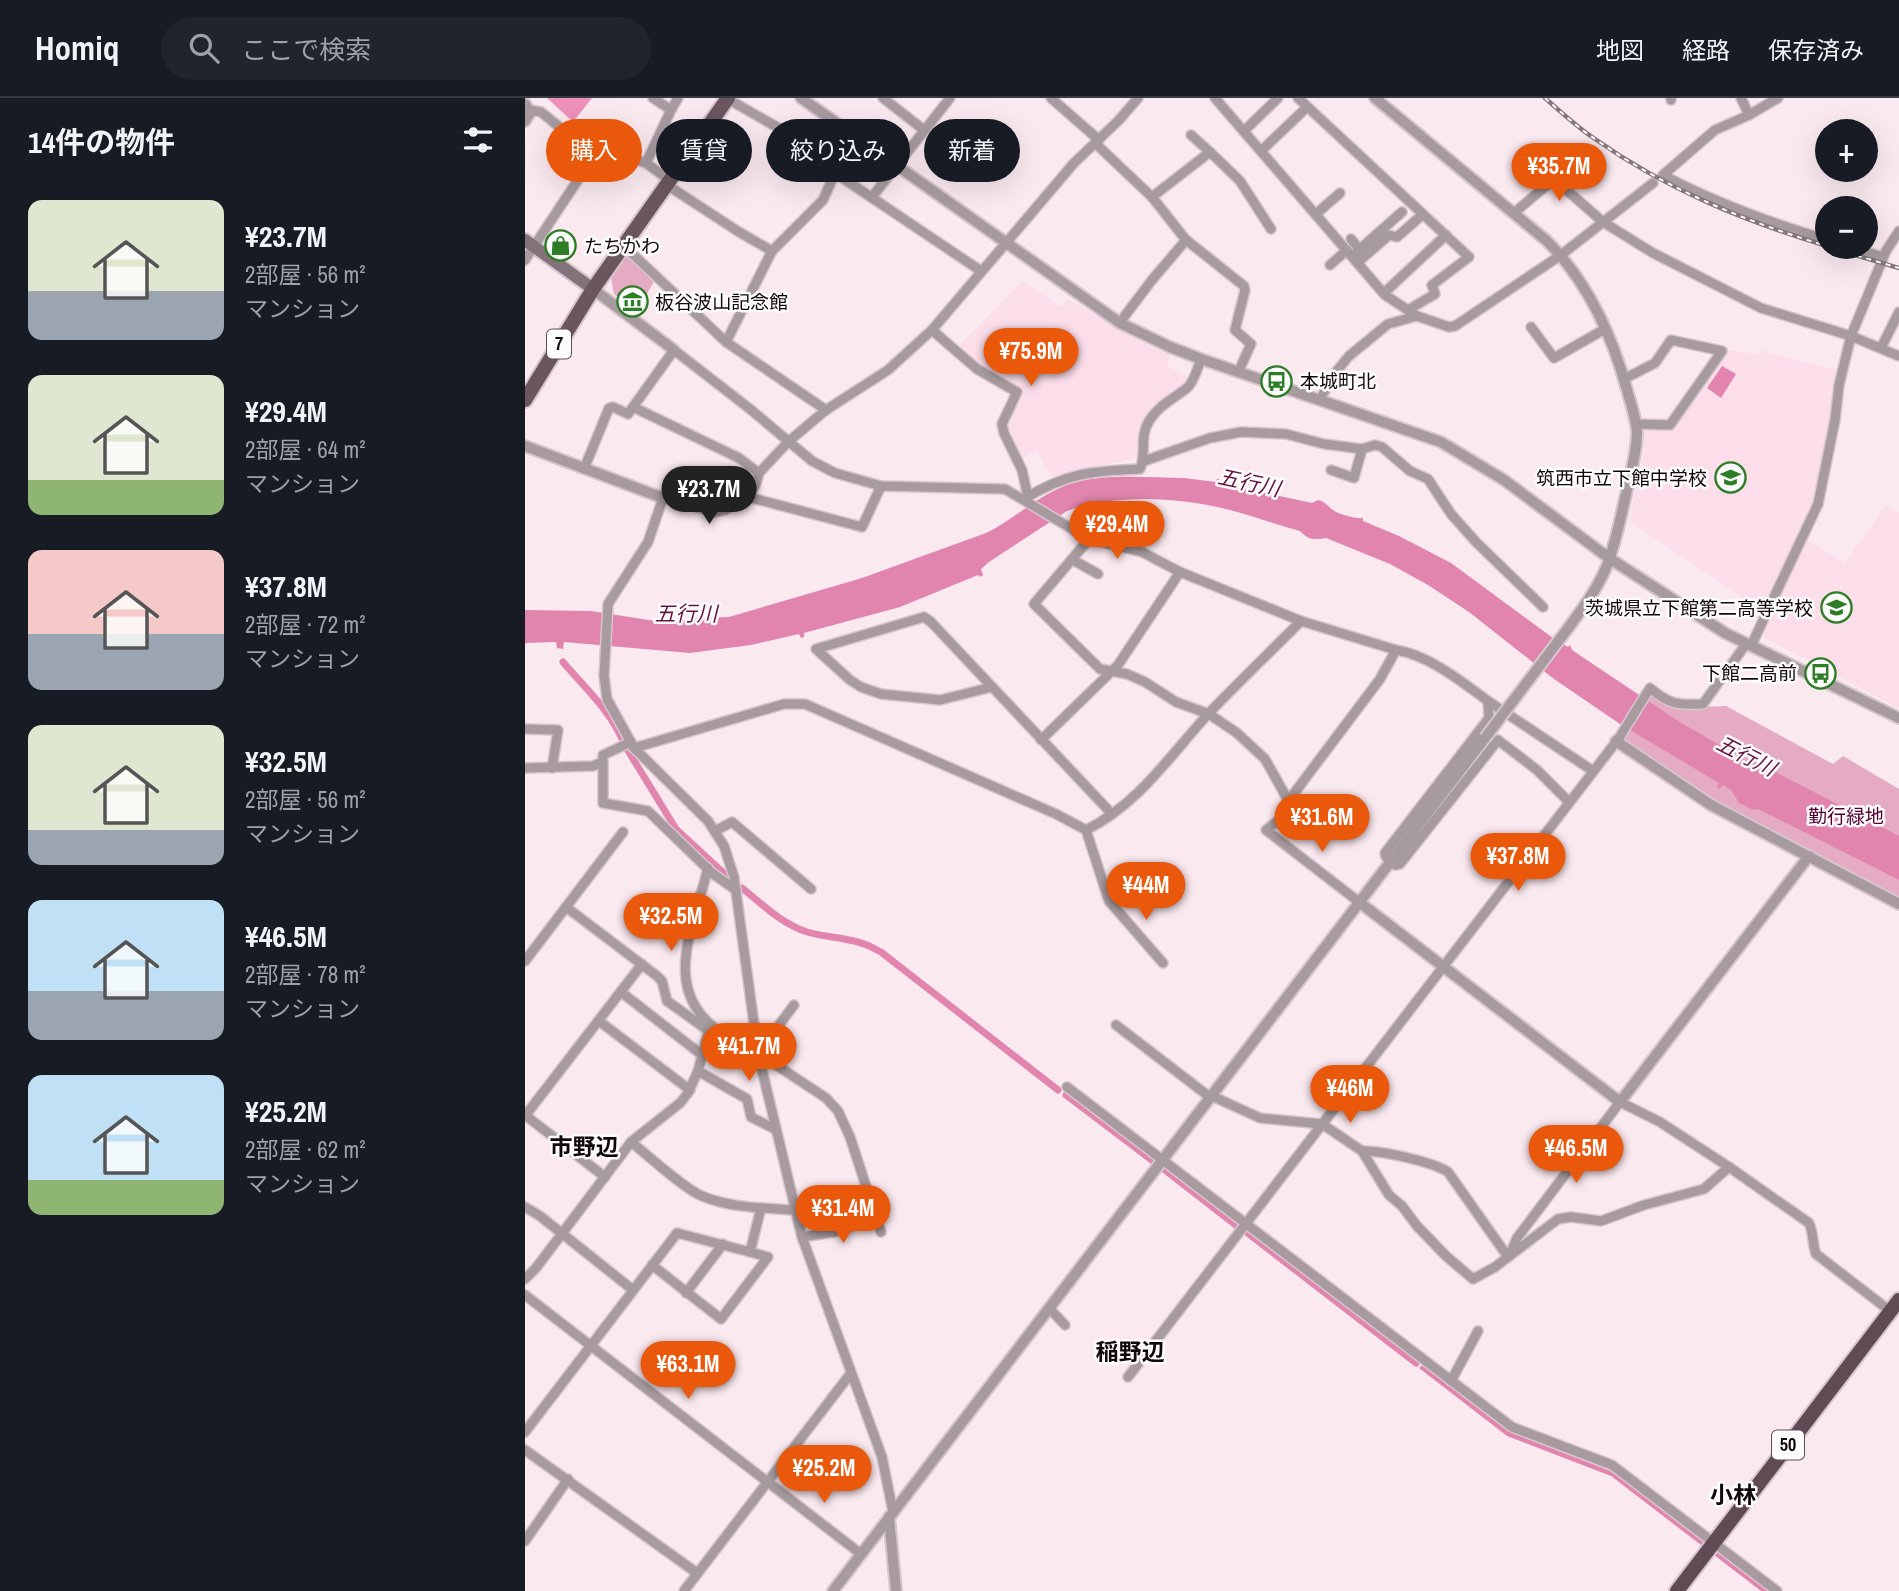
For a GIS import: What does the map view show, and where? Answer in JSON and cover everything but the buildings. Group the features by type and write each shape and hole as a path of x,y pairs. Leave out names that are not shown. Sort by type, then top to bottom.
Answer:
{"highway":[{"name":"50","path":"1677,1591 1895,1305"}],"main road":[{"name":"7","path":"525,400 593,289 728,98"},
{"path":"529,243 593,289"}],"street":[{"path":"653,98 670,110"},
{"path":"646,163 678,98"},
{"path":"728,98 766,120"},
{"path":"801,98 830,119"},
{"path":"883,98 924,130 910,148"},
{"path":"933,119 950,98"},
{"path":"1051,98 1151,197 1185,239 1244,286 1235,330 1251,344 1241,366"},
{"path":"525,446 663,498 716,512 748,497 759,473 789,441 826,410 888,370 932,330 1074,163 1137,98"},
{"path":"1215,98 1354,254 1384,293 1417,316 1449,327 1455,326 1562,255 1653,183"},
{"path":"1244,131 1278,98"},
{"path":"1298,98 1468,257 1432,285 1435,294 1408,310"},
{"path":"832,1591 1569,627 1592,594 1609,558 1636,447 1636,424 1624,380 1605,329 1578,275 1562,255 1514,213 1375,98"},
{"path":"1741,98 1749,115"},
{"path":"1778,98 1715,130 1663,175 1707,197 1815,236"},
{"path":"525,121 530,116 527,107"},
{"path":"527,107 541,112 550,119"},
{"path":"1261,151 1305,109"},
{"path":"1191,135 1240,181 1271,229"},
{"path":"1151,197 1210,152"},
{"path":"642,162 739,232 772,250"},
{"path":"910,176 1005,244 1063,281 1119,323 1202,359 1441,442 1504,480 1609,558 1749,645 1899,718"},
{"path":"1514,213 1554,179 1603,222 1653,253 1761,307 1851,336 1899,356"},
{"path":"525,260 529,243 574,182"},
{"path":"726,342 772,250 823,200 831,182"},
{"path":"849,182 981,271"},
{"path":"872,197 884,182"},
{"path":"1316,214 1340,193"},
{"path":"1354,254 1402,212"},
{"path":"1330,265 1389,235 1397,237 1422,215"},
{"path":"1128,1377 1593,771 1650,692 1650,688 1671,703 1703,704 1749,645 1818,504 1835,420 1839,385 1851,336 1883,257 1899,231"},
{"path":"1384,293 1446,236"},
{"path":"1124,317 1185,239"},
{"path":"1350,239 1354,254"},
{"path":"624,246 726,342 826,410"},
{"path":"1878,256 1883,257"},
{"path":"593,289 823,468 881,486 1005,489 1026,499 1089,540 1142,552 1180,572 1301,621 1409,652 1455,678 1593,771"},
{"path":"1881,348 1899,312"},
{"path":"1323,394 1349,356 1388,324 1417,316"},
{"path":"1531,327 1554,358 1605,329"},
{"path":"932,330 977,369 1017,392 1002,424 1022,470 1026,499"},
{"path":"1624,380 1655,363 1671,340 1723,351 1670,425 1636,424"},
{"path":"584,470 609,408 613,407 628,414 674,350"},
{"path":"1026,499 1069,477 1091,471 1140,469 1143,461 1143,433 1148,422 1170,398 1189,387 1202,359"},
{"path":"633,407 739,458 759,473"},
{"path":"1143,461 1210,438 1241,432 1294,436 1324,444 1362,449 1375,445 1382,447 1410,471 1427,479 1451,514 1476,542 1543,607"},
{"path":"1331,470 1354,478 1362,449"},
{"path":"748,497 862,527 881,486"},
{"path":"663,498 648,542 608,607 604,676 607,699 632,745 670,785 693,804 715,831 728,855 736,890 758,1053 795,1210 802,1237 882,1457 891,1515 896,1591"},
{"path":"1089,540 1034,604 1100,669 1136,678 1176,702 1209,713 1237,733 1265,759 1293,809 1266,830 1620,1102 1660,1122 1808,1223 1814,1232 1813,1245 1816,1254 1895,1305"},
{"path":"1073,560 1098,574"},
{"path":"1041,740 1112,671 1180,572"},
{"path":"992,687 940,701 881,694 850,680 816,649 924,617 992,687 1112,814"},
{"path":"1086,830 1112,814 1145,787 1209,713 1301,621"},
{"path":"1289,800 1380,679 1396,650"},
{"path":"1489,701 1489,718 1494,737 1537,770 1569,802"},
{"path":"736,890 708,868 648,811 603,803 605,753 784,704 805,704 1056,814 1086,830 1109,901 1163,963"},
{"path":"1489,718 1385,853 1390,862 1400,864 1498,740"},
{"path":"525,729 558,730 552,768"},
{"path":"1618,738 1711,805 1899,904"},
{"path":"525,768 593,766 603,762"},
{"path":"715,831 732,822 811,889"},
{"path":"525,961 623,832"},
{"path":"1509,1256 1517,1238 1809,856"},
{"path":"708,868 691,929 684,968 692,1003 710,1028"},
{"path":"566,907 660,978 667,1001 672,1006 748,1050 758,1053 826,1098 838,1111 851,1137 880,1232"},
{"path":"605,1177 525,1115 642,964"},
{"path":"621,992 702,1055"},
{"path":"758,1053 794,1005"},
{"path":"599,1021 689,1090"},
{"path":"1116,1024 1211,1097 1260,1118 1322,1124 1362,1151 1388,1195 1402,1206 1446,1256 1472,1279 1509,1256 1558,1219 1571,1217 1601,1221 1644,1205 1705,1189 1729,1167"},
{"path":"525,1279 631,1142 680,1103 698,1071 710,1028"},
{"path":"698,1071 747,1099 751,1117 775,1129"},
{"path":"1067,1087 1512,1427 1612,1465 1777,1591"},
{"path":"631,1142 698,1195 761,1208 795,1210"},
{"path":"1362,1151 1383,1152 1448,1172 1509,1256"},
{"path":"525,1207 633,1290"},
{"path":"750,1252 761,1208"},
{"path":"802,1237 834,1232 876,1217"},
{"path":"525,1432 590,1345 633,1290 652,1265 677,1233 768,1257 720,1319 652,1265"},
{"path":"686,1293 723,1244"},
{"path":"525,1295 861,1553"},
{"path":"1049,1308 1065,1325"},
{"path":"1451,1381 1478,1331"},
{"path":"684,1591 851,1373"},
{"path":"525,1450 697,1573"},
{"path":"525,1541 568,1479"}],"shaded area":[{"path":"547,98 592,98 575,119 570,119"},
{"path":"1023,281 1061,307 1068,299 1139,341 1170,355 1167,366 1191,379 1187,386 1167,398 1140,436 1141,457 1052,478 1037,450 1020,459 1007,429 1008,419 1021,391 979,365 958,347"},
{"name":"筑西市立下館中学校","path":"1762,349 1838,370 1841,368 1816,503 1764,612 1629,521 1644,451 1642,428 1670,429 1728,350 1759,355"},
{"path":"1722,366 1736,374 1721,398 1707,388"},
{"path":"1111,477 1184,478 1216,482 1219,479 1219,483 1312,503 1318,500 1336,512 1363,518 1363,521 1451,563 1553,638 1568,647 1570,645 1572,650 1678,721 1747,761 1769,762 1776,772 1783,776 1899,836 1899,880 1758,809 1753,810 1739,803 1731,790 1723,785 1719,789 1719,783 1620,724 1554,679 1469,612 1390,564 1326,538 1311,539 1300,531 1203,504 1124,500 1067,511 989,562 981,569 983,575 980,577 978,575 900,607 804,633 801,638 799,634 751,645 690,653 564,642 563,649 557,648 556,642 525,643 525,610 591,611 668,623 695,618 729,617 862,578 986,533 1048,494 1070,484"},
{"name":"茨城県立下館第二高等学校","path":"1886,505 1899,513 1899,708 1765,638 1762,628 1806,539 1845,563"},
{"path":"1422,1365 1510,1432 1613,1472 1768,1591 1761,1591 1611,1476 1507,1436 1419,1368"}],"green space":[{"path":"628,254 656,278 636,313 614,294 611,278"},
{"name":"勤行緑地","path":"1654,695 1675,708 1726,706 1833,764 1843,756 1899,789 1899,899 1722,805 1687,784 1623,737 1650,696"}],"waterway":[{"path":"563,662 604,709 623,741"},
{"path":"627,749 676,829 728,877"},
{"path":"742,888 798,929 860,943 877,950"},
{"path":"881,952 1058,1090"},
{"path":"1066,1095 1153,1161"},
{"path":"1165,1170 1237,1226"},
{"path":"1245,1231 1416,1363"}],"railway":[{"path":"1545,98 1595,139 1678,188 1766,226 1815,242"},
{"path":"1869,259 1899,268"}],"place":[{"name":"たちかわ","path":"561,246"},
{"name":"板谷波山記念館","path":"632,302"},
{"name":"本城町北","path":"1277,381"},
{"name":"筑西市立下館中学校","path":"1730,478"},
{"name":"茨城県立下館第二高等学校","path":"1836,608"},
{"name":"下館二高前","path":"1820,673"}],"district":[{"name":"市野辺","path":"584,1147"},
{"name":"稲野辺","path":"1130,1352"},
{"name":"小林","path":"1733,1495"}],"water label":[{"name":"五行川","path":"1249,483"},
{"name":"五行川","path":"686,614"},
{"name":"五行川","path":"1746,756"}]}
